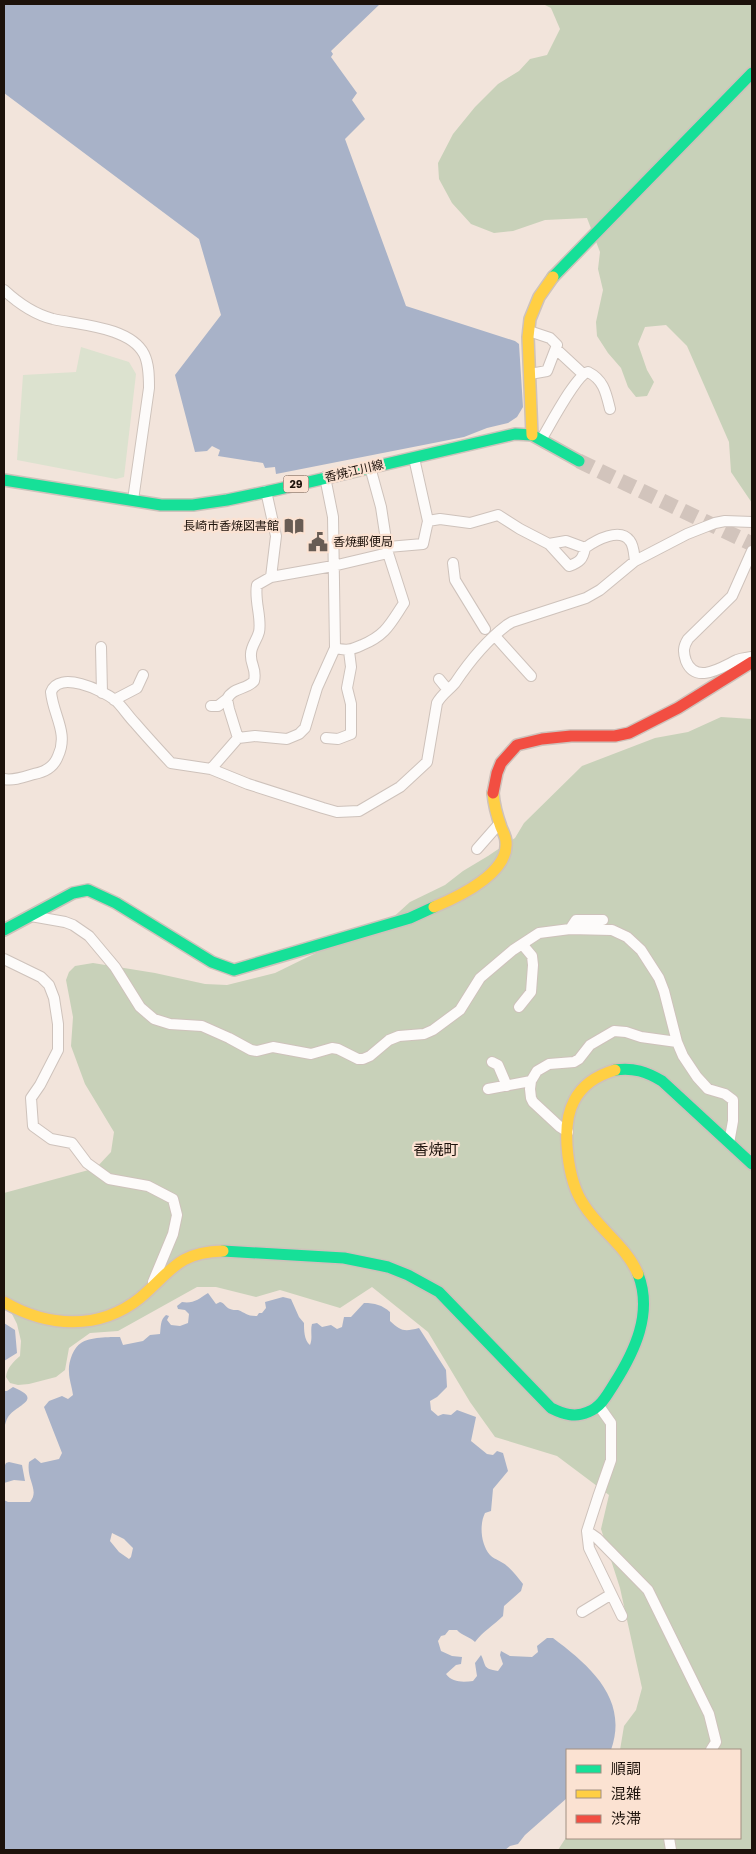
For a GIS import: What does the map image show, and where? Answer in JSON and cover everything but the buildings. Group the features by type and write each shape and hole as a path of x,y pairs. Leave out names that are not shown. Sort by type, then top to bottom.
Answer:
{"street":[{"path":"536,438 530,374 529,331 530,318 539,297 552,278 752,73"},
{"path":"4,290 23,307 33,311 52,318 119,334 138,345 145,355 149,388 132,500"},
{"path":"529,331 550,338 557,345 547,370 530,374"},
{"path":"556,349 583,374"},
{"path":"536,438 576,382 583,374 588,372 602,382 610,409"},
{"name":"香焼江川線","path":"4,480 176,506 193,505 227,500 516,434 536,438"},
{"path":"536,438 579,461"},
{"path":"211,706 218,706 235,690 247,687 255,679 255,668 250,656 259,631 257,585 271,577 333,566 388,550 423,544 428,520 414,458"},
{"path":"335,648 349,651 381,636 404,603 388,550 381,507 370,466"},
{"path":"211,769 238,738 255,736 286,739 299,734 305,728 317,688 335,648 332,517 325,477"},
{"path":"266,491 276,536 271,577"},
{"path":"428,520 440,519 470,523 498,515 549,544 569,566 580,562 585,548"},
{"path":"4,779 10,780 44,772 56,760 62,747 63,737 59,718 51,698 51,692 53,687 59,683 69,681 86,686 114,700 171,763 211,769 248,784 337,812 359,811 400,787 426,762 437,703 473,658 512,622 586,598 600,590 635,561 687,534 715,523 734,520 752,522"},
{"path":"585,548 602,538 621,535 631,541 635,561"},
{"path":"549,544 566,541 585,548"},
{"path":"752,551 732,596 688,639 684,647 688,664 692,669 700,673 709,673 739,659 752,657"},
{"path":"453,563 455,580 485,629"},
{"path":"495,636 531,676"},
{"path":"101,647 102,693"},
{"path":"326,738 338,739 351,734 351,704 347,688 351,667 349,651"},
{"path":"4,930 72,892 88,890 116,903 212,962 228,969 240,969 328,941 410,918 450,900 482,880 502,862 506,842 494,806 493,791 501,762 512,749 542,739 571,736 615,736 629,733 678,708 752,662"},
{"path":"114,700 137,688 143,675"},
{"path":"439,679 448,690"},
{"path":"227,699 238,738"},
{"path":"477,849 499,824"},
{"path":"31,916 65,922 89,936 115,967 140,1007 154,1019 170,1024 202,1026 246,1048 257,1051 273,1047 311,1054 332,1048 358,1059 363,1059 389,1040 399,1036 424,1034 433,1030 460,1010 480,978 538,932 612,930 627,937 641,950 659,978 677,1042 683,1056 703,1084 714,1091 728,1095 733,1100 733,1121 729,1142"},
{"path":"570,930 576,920 603,920"},
{"path":"520,1007 531,992 533,964 532,956 522,944"},
{"path":"4,959 41,977 49,986 54,998 58,1024 58,1050 31,1098 33,1126 51,1139 72,1143 87,1163 109,1179 148,1186 173,1199 178,1215 173,1234 151,1287"},
{"path":"568,1132 560,1127 534,1102 530,1093 531,1081 537,1071 549,1064 574,1062 579,1059 590,1045 614,1031 677,1042"},
{"path":"492,1062 498,1065 504,1075 507,1086"},
{"path":"4,1302 19,1311 41,1319 82,1321 103,1317 122,1310 142,1297 174,1264 198,1254 223,1251 336,1258 387,1266 417,1278 439,1292 551,1408 560,1414 570,1416 592,1411 599,1406 621,1374 639,1336 644,1302 641,1284 634,1265 621,1247 586,1210 573,1185 568,1132 571,1105 580,1092 602,1074 614,1070 637,1069 651,1073 752,1164"},
{"path":"488,1089 531,1081"},
{"path":"599,1406 610,1424 612,1460 588,1531 589,1548 610,1595 622,1616"},
{"path":"588,1531 648,1590 711,1720 716,1742 712,1749"},
{"path":"582,1612 610,1595"}],"green space":[{"path":"543,4 752,4 752,503 731,472 729,442 687,346 666,325 645,327 638,344 647,370 654,382 647,396 636,397 628,387 621,368 597,336 596,322 603,290 598,269 600,252 587,218 545,220 513,231 494,233 471,224 452,203 439,179 438,163 453,134 475,107 498,84 519,71 530,59 547,55 560,29 551,8"},
{"path":"81,347 129,362 136,374 124,477 116,479 17,460 23,375 76,372"},
{"path":"721,717 752,719 752,1850 558,1850 566,1838 741,1839 741,1749 620,1749 624,1726 636,1710 642,1688 620,1588 601,1529 609,1495 557,1456 495,1437 470,1402 428,1332 372,1287 340,1308 280,1290 256,1297 216,1287 197,1287 118,1331 90,1333 69,1348 65,1370 56,1377 29,1384 18,1385 10,1383 6,1377 11,1365 20,1356 21,1341 17,1324 4,1298 4,1193 96,1168 111,1152 114,1132 85,1084 71,1046 73,1017 66,980 69,972 75,966 93,963 155,973 205,984 227,985 275,973 389,921 410,902 445,885 463,871 515,838 524,823 582,766 655,738 688,732"}],"water":[{"path":"4,4 380,4 331,51 333,54 331,57 357,93 352,100 365,119 345,139 406,306 515,341 519,344 523,407 517,417 508,423 487,428 464,437 276,474 275,467 265,468 263,463 218,456 220,450 212,446 207,451 195,452 175,375 221,315 199,239 4,93"},
{"path":"208,1293 216,1304 220,1302 230,1309 257,1316 266,1308 265,1302 283,1297 291,1299 299,1317 304,1323 305,1338 310,1345 312,1324 317,1323 322,1327 331,1325 337,1329 342,1327 344,1317 351,1317 364,1303 381,1306 390,1312 390,1321 400,1329 410,1330 419,1328 446,1370 447,1387 430,1401 431,1410 438,1416 443,1414 451,1415 457,1410 476,1417 471,1441 487,1454 493,1455 497,1451 503,1453 508,1471 493,1489 491,1511 485,1513 483,1518 482,1535 490,1555 507,1566 523,1584 521,1591 504,1606 503,1616 475,1642 457,1630 449,1630 445,1635 441,1636 438,1641 441,1651 452,1656 462,1657 461,1664 456,1665 446,1674 451,1679 462,1682 473,1681 477,1676 475,1663 481,1655 487,1668 498,1671 503,1664 500,1655 501,1651 510,1656 532,1657 538,1652 537,1646 547,1638 553,1638 580,1660 603,1685 615,1715 615,1732 611,1749 566,1749 566,1799 525,1835 518,1844 510,1846 505,1850 4,1850 4,1500 8,1502 30,1502 34,1493 29,1474 29,1462 35,1458 41,1463 59,1459 62,1453 44,1407 49,1401 62,1396 68,1399 73,1395 69,1368 70,1360 78,1345 85,1341 105,1337 120,1337 123,1345 143,1341 150,1335 160,1334 162,1321 166,1315 169,1316 167,1320 171,1325 180,1326 188,1323 189,1314 185,1310 178,1309 177,1306 182,1302 193,1302","holes":["112,1533 124,1539 133,1548 129,1559 119,1552 110,1541"]},
{"path":"4,1323 15,1330 17,1353 4,1361"},
{"path":"13,1387 27,1395 27,1399 8,1417 4,1429 4,1391"},
{"path":"9,1462 22,1465 25,1481 14,1480 4,1483 4,1467"}],"tunnel":[{"path":"579,461 752,544"}],"traffic: fast":[{"path":"553,277 752,73"},
{"path":"4,480 161,505 193,505 279,489 515,434 532,435 579,461"},
{"path":"4,930 73,893 88,890 116,903 212,962 234,970 410,918 434,907"},
{"path":"615,1070 628,1069 640,1071 662,1081 752,1164"},
{"path":"223,1251 344,1258 388,1267 408,1275 439,1292 551,1408 574,1415 593,1410 600,1404 622,1371 635,1345 640,1331 644,1303 638,1274"}],"traffic: slow":[{"path":"532,435 528,337 530,319 539,297 553,277"},
{"path":"434,907 456,897 491,874 505,853 506,840 497,815 493,793"},
{"path":"615,1070 591,1081 577,1095 567,1125 568,1154 570,1169 578,1195 590,1214 627,1255 638,1274"},
{"path":"4,1302 38,1317 55,1320 73,1322 108,1316 124,1309 140,1298 185,1259 207,1252 223,1251"}],"traffic: jam":[{"path":"493,793 501,763 517,745 542,739 571,736 615,736 629,733 678,708 752,662"}],"place":[{"name":"長崎市香焼図書館","path":"294,526"},
{"name":"香焼郵便局","path":"318,542"}],"district":[{"name":"香焼町","path":"436,1150"}]}
